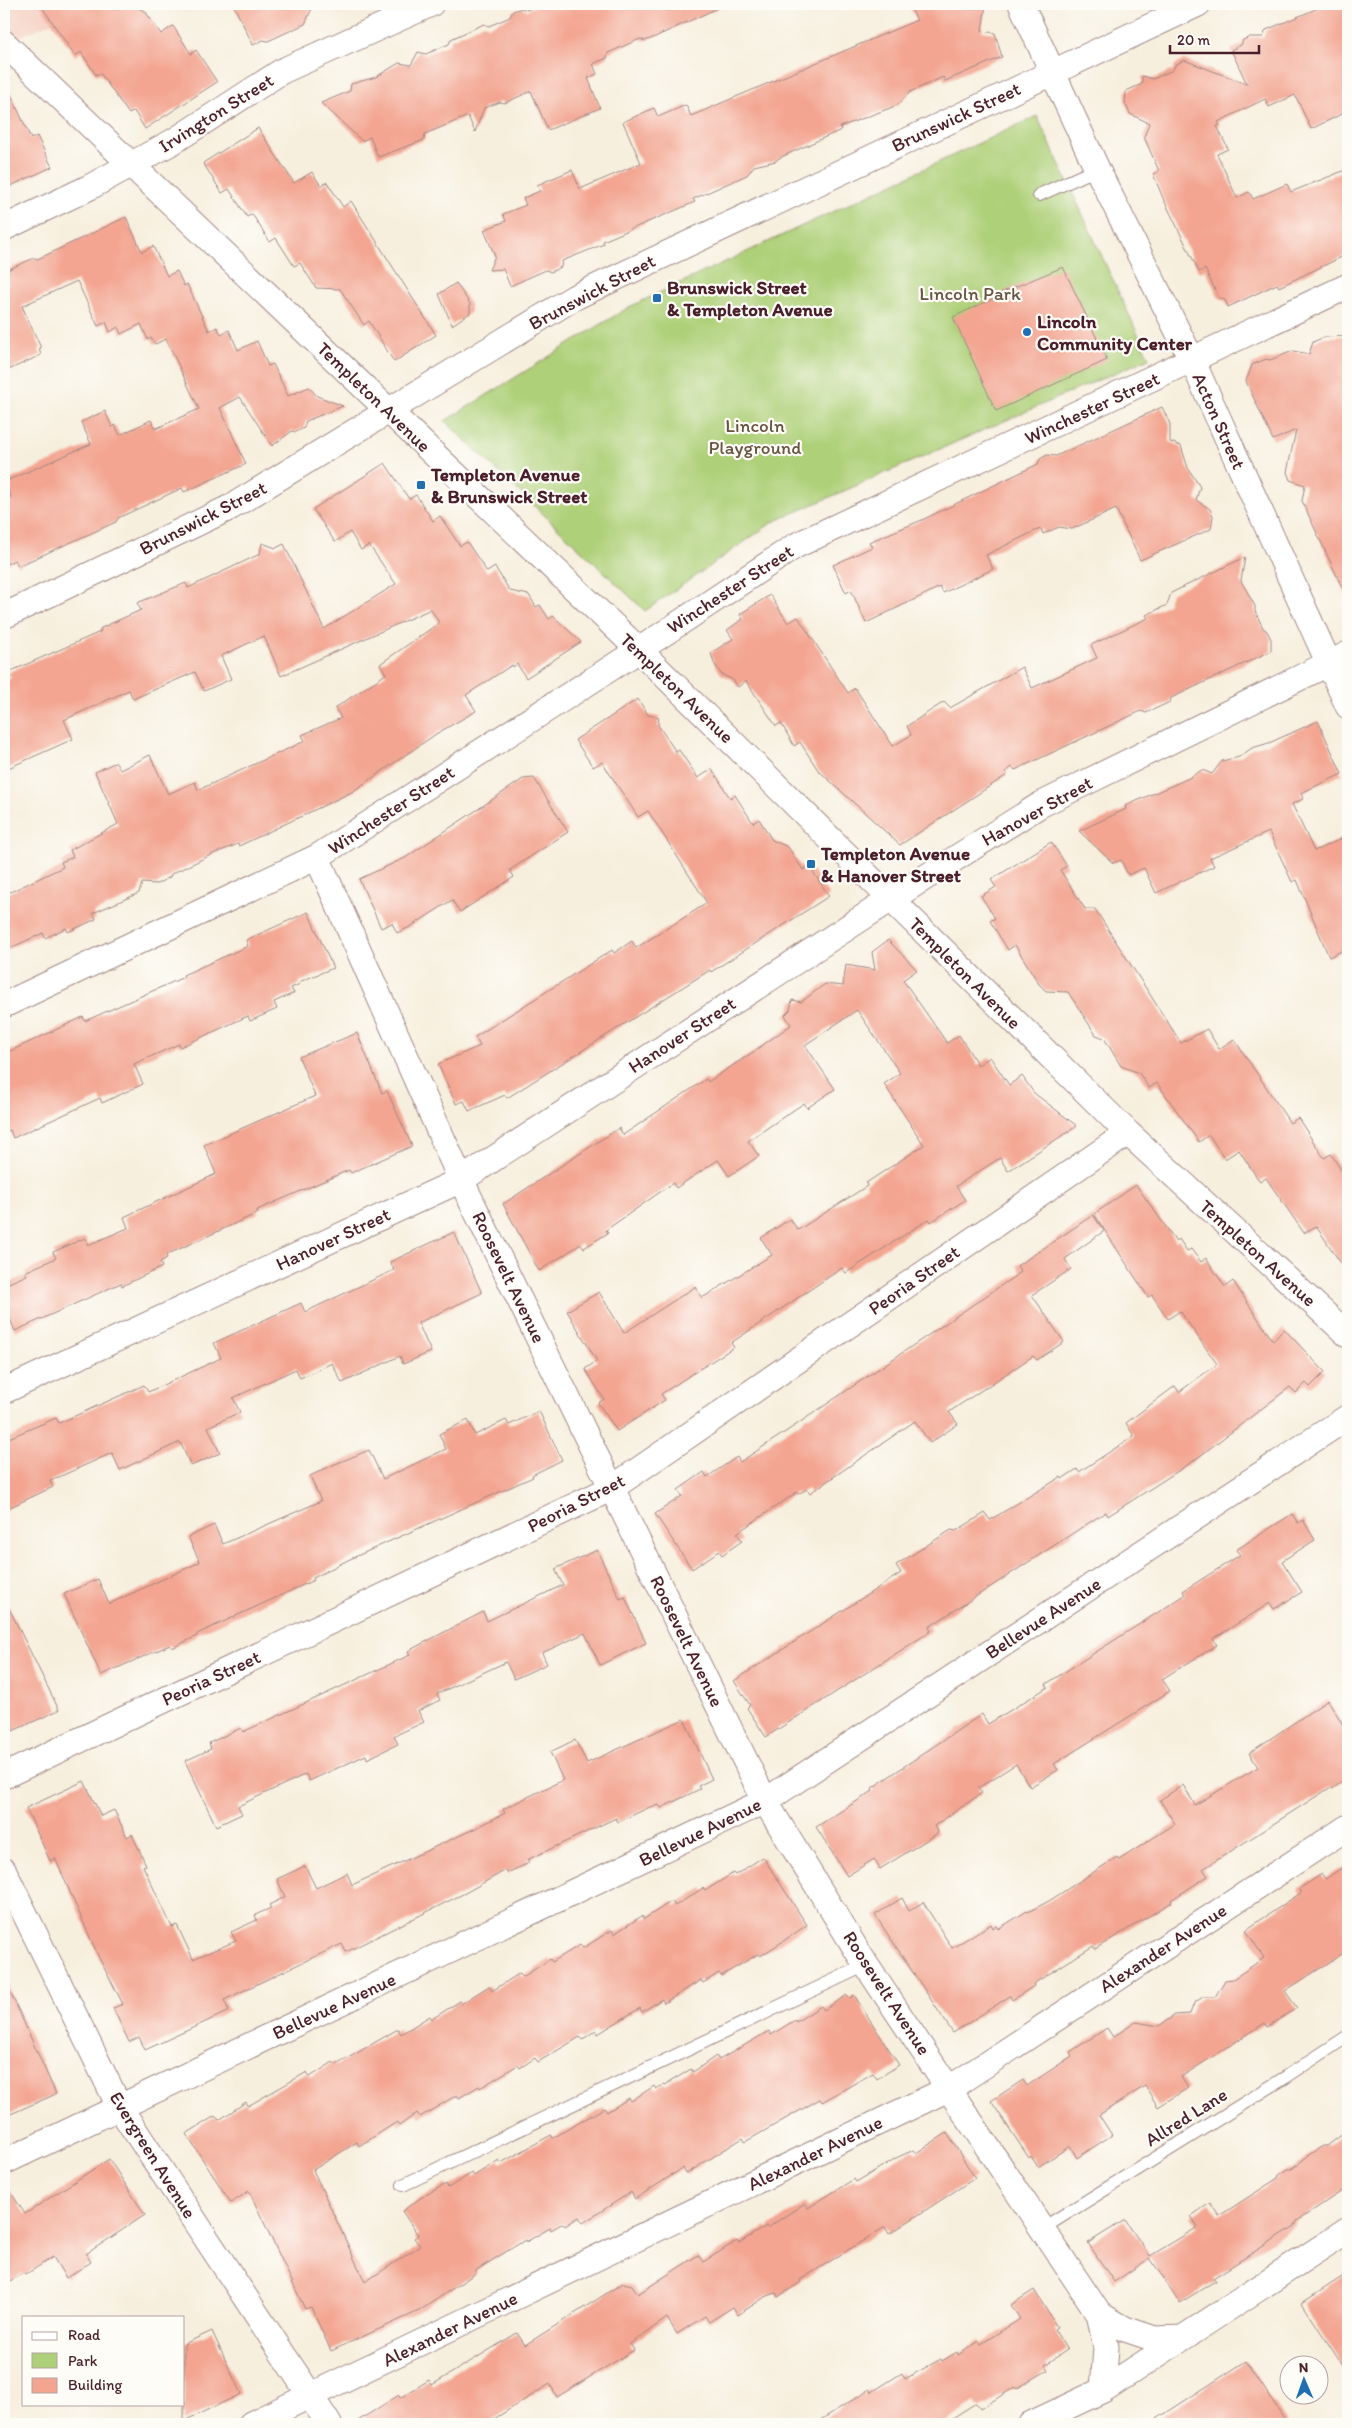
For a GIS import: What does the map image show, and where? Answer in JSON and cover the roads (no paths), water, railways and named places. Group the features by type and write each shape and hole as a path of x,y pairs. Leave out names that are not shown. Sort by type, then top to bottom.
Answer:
{"street":[{"name":"Irvington Street","path":"4,228 90,187 174,141 282,71 431,4"},
{"name":"Acton Street","path":"1021,4 1097,169 1338,659 1348,706"},
{"name":"Brunswick Street","path":"4,616 232,507 575,297 1198,4"},
{"name":"Templeton Avenue","path":"4,43 638,650 1128,1133 1348,1336"},
{"name":"Winchester Street","path":"4,1005 316,858 638,650 794,546 1348,286"},
{"name":"Hanover Street","path":"4,1391 461,1180 891,899 1040,805 1338,659"},
{"name":"Roosevelt Avenue","path":"316,858 461,1180 765,1801 866,1964 1099,2314 1106,2347 1103,2390"},
{"name":"Peoria Street","path":"4,1776 612,1488 1128,1133"},
{"name":"Bellevue Avenue","path":"4,2162 765,1801 1348,1417"},
{"name":"Alexander Avenue","path":"251,2424 950,2088 1348,1827"},
{"name":"Evergreen Avenue","path":"4,1871 120,2108 330,2424"},
{"path":"1031,2424 1103,2390 1348,2230"},
{"path":"1099,2314 1125,2329 1155,2338 1183,2338"}],"lane":[{"path":"1039,195 1097,169"},
{"path":"403,2185 866,1964"},
{"name":"Allred Lane","path":"1043,2228 1286,2077 1348,2036"}],"place":[{"name":"Brunswick Street & Templeton Avenue","path":"657,298"},
{"name":"Lincoln Community Center","path":"1027,332"},
{"name":"Templeton Avenue & Brunswick Street","path":"421,485"},
{"name":"Templeton Avenue & Hanover Street","path":"811,864"}],"park label":[{"name":"Lincoln Park","path":"970,293"},
{"name":"Lincoln Playground","path":"755,436"}]}
